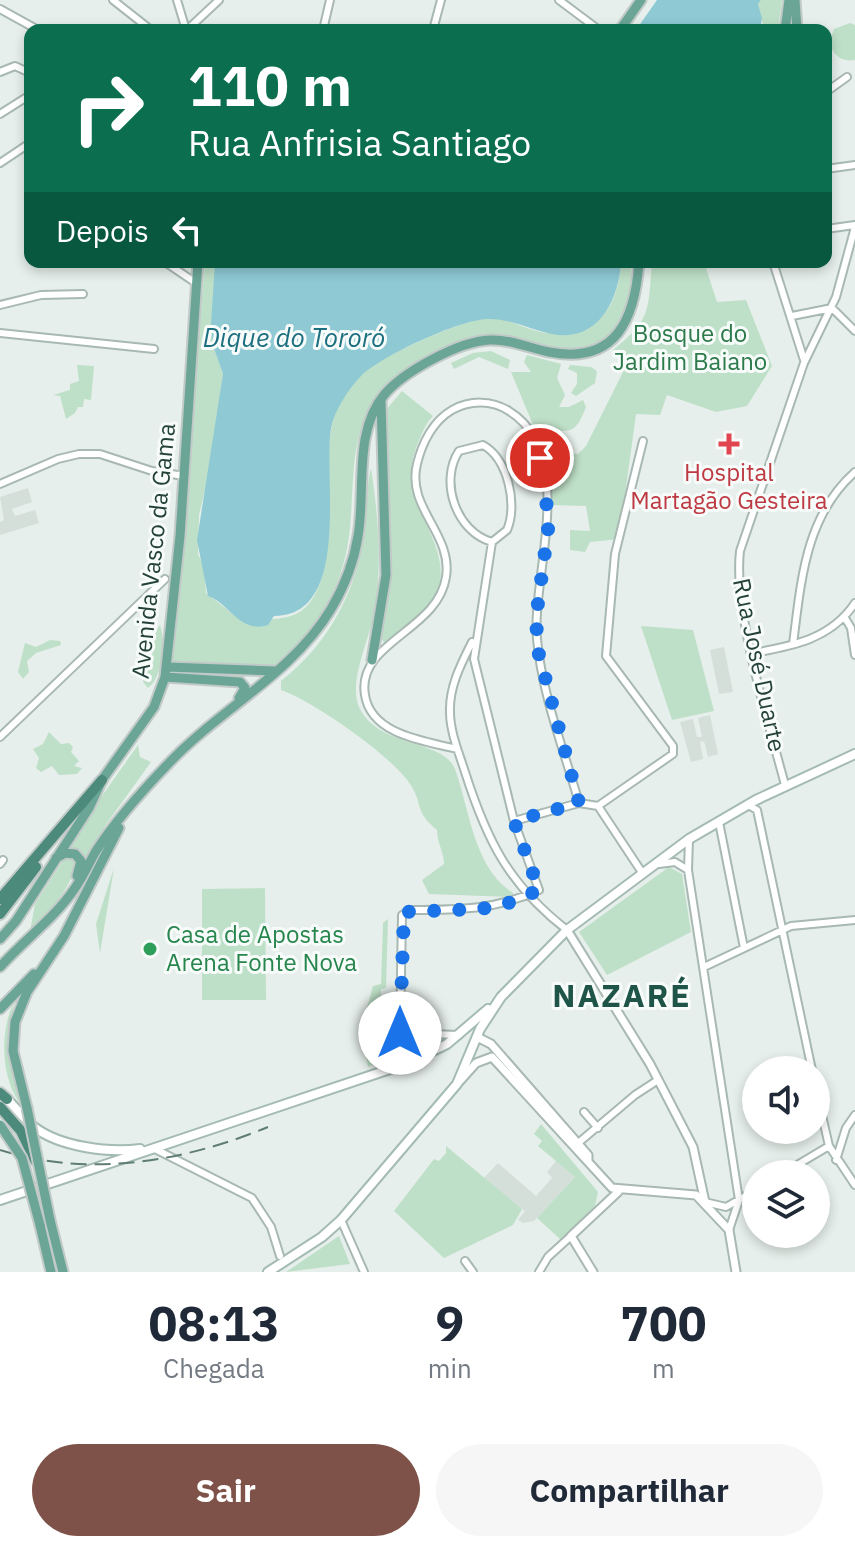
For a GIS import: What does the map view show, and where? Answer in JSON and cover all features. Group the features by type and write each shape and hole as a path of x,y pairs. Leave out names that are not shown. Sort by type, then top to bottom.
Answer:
{"highway":[{"path":"0,899 102,780"},
{"path":"0,914 23,886 60,828"},
{"path":"2,1100 37,1166"}],"main road":[{"path":"624,24 641,0"},
{"path":"786,24 789,0"},
{"path":"795,0 797,24"},
{"name":"Avenida Vasco da Gama","path":"0,939 16,921 89,808 102,780 154,707 166,672 184,476 197,268"},
{"path":"0,967 77,887 101,844 170,761 313,635 347,576 359,534 366,438 381,399 426,364 482,340 502,340 559,353 584,352 604,344 622,330 632,313 638,268"},
{"path":"372,660 386,575 381,399"},
{"path":"166,672 275,671"},
{"path":"166,672 240,682 244,693 229,710"},
{"path":"0,1200 408,1063 459,1035 567,930 689,839 785,785 855,754"},
{"path":"63,1272 37,1166 16,1064 13,1034 19,1009 45,962 64,936 122,819"},
{"path":"53,861 70,852 81,861 80,870 58,910"},
{"path":"0,1009 45,962"},
{"path":"268,1272 322,1237 341,1220 457,1084 477,1037 501,997"},
{"path":"459,1035 477,1037"},
{"path":"0,1087 2,1100 33,1126 57,1138 115,1150 153,1148"},
{"path":"0,1125 22,1158 51,1272"}],"street":[{"path":"113,0 143,24"},
{"path":"177,0 184,24"},
{"path":"193,24 219,0"},
{"path":"324,24 330,0"},
{"path":"435,24 441,0"},
{"path":"559,0 591,24"},
{"path":"0,9 27,24"},
{"path":"0,72 15,66 24,70"},
{"path":"832,88 847,77"},
{"path":"0,114 24,99"},
{"path":"0,163 24,147"},
{"path":"832,168 855,165"},
{"path":"832,228 855,226"},
{"name":"Rua José Duarte","path":"785,785 753,653 740,582 740,551 804,363 832,308 855,226"},
{"path":"174,268 196,283"},
{"path":"775,268 798,334 804,363"},
{"path":"0,305 41,295 83,294"},
{"path":"792,316 832,308 855,331"},
{"path":"813,312 823,326"},
{"path":"0,333 154,349"},
{"path":"798,334 808,337 819,335"},
{"path":"457,749 407,735 379,721 366,703 364,691 372,660 433,610 444,588 445,551 420,505 415,484 417,462 428,435 436,423 458,407 488,402 503,407 530,429 545,481 548,536 536,635 543,674 579,803"},
{"path":"514,821 579,803 598,806 673,754 673,746 606,656 615,554 643,441"},
{"path":"459,1035 400,1033 402,915 407,911 481,909 539,890 514,821 477,677 475,637 492,542 502,535 510,523 507,482 501,462 491,449 483,445 466,446 455,457 450,471 452,497 463,519 481,537 492,542"},
{"path":"0,484 58,459 79,454 100,454 152,471 184,476"},
{"path":"793,644 811,536 824,509 855,472"},
{"path":"0,737 165,579"},
{"path":"753,653 827,633 845,618 855,603"},
{"path":"845,618 853,633 855,655"},
{"path":"475,637 457,672 451,702 457,749 494,850 527,896 567,930 608,992 693,1147 705,1202 729,1230"},
{"path":"748,805 757,810 809,1056"},
{"path":"598,806 643,874"},
{"path":"719,822 744,948"},
{"path":"689,839 688,870 739,1200 729,1230 736,1272"},
{"path":"653,866 675,862 688,870"},
{"path":"704,967 783,929 806,923 855,920"},
{"path":"477,1037 491,1044 588,1160 610,1185 620,1191"},
{"path":"457,1084 476,1063 492,1057 582,1159 588,1160"},
{"path":"577,1144 635,1095 658,1080"},
{"path":"584,1112 598,1128"},
{"path":"836,1160 846,1128 855,1115"},
{"path":"806,1160 829,1146 855,1185"},
{"path":"153,1148 252,1198 271,1227 280,1256"},
{"path":"685,1192 701,1179"},
{"path":"609,1197 610,1185"},
{"path":"539,1272 548,1257 609,1197 620,1191 685,1192 721,1208 742,1198"},
{"path":"341,1220 364,1272"},
{"path":"571,1236 593,1272"},
{"path":"465,1261 473,1272"}],"shaded area":[{"path":"28,488 32,502 12,509 15,516 35,510 39,523 0,535 0,522 4,520 0,497"},
{"path":"724,647 733,692 719,694 710,650"},
{"path":"710,715 718,754 708,757 704,741 700,742 703,759 691,762 680,722 693,719 697,737 702,737 698,718"},
{"path":"556,1161 575,1177 534,1221 523,1223 518,1220 525,1211 483,1179 498,1163 536,1196 552,1178 547,1172"}],"green space":[{"path":"761,0 782,0 779,24 763,24 758,4"},
{"path":"850,23 855,25 855,60 846,60 834,52 834,29"},
{"path":"204,268 215,268 213,346 223,374 209,473 199,515 198,554 204,567 206,593 243,622 291,616 309,604 320,584 326,557 330,438 340,404 358,378 392,354 475,320 494,318 551,333 582,329 594,323 610,305 620,268 631,268 632,300 622,323 606,338 586,349 555,353 503,341 482,340 437,358 393,382 376,399 365,418 354,463 345,558 332,594 315,624 292,651 264,676 176,670 171,665"},
{"name":"Bosque do Jardim Baiano","path":"652,268 706,268 717,302 746,300 772,366 747,406 716,412 667,395 660,415 636,414 619,539 590,542 585,552 570,550 570,530 590,531 586,506 550,505 541,444 511,372 531,372 524,362 527,355 561,364 557,378 565,395 559,407 569,407 583,400 586,407 572,429 555,430 563,452 578,454 586,446 627,364 613,350 641,321 650,292"},
{"path":"491,351 510,360 508,369 479,357 454,369 451,363 473,353"},
{"path":"77,365 94,366 91,400 84,399 83,407 78,407 66,419 60,396 53,395 70,390 70,384 79,381"},
{"path":"570,365 591,367 597,371 595,383 576,396 571,393 577,384 577,373 568,369"},
{"path":"402,391 433,416 416,448 412,470 414,490 440,563 440,582 429,609 386,644 381,639 391,568 386,410"},
{"path":"371,468 379,560 374,614 357,675 360,709 369,722 382,731 438,752 448,759 455,769 481,853 513,897 429,894 422,880 444,864 444,860 437,830 422,812 410,784 387,759 351,731 312,705 281,690 281,681 299,666 328,630 349,590 362,546"},
{"path":"160,625 162,659 157,676 148,688 143,682"},
{"path":"641,626 693,630 714,711 672,720"},
{"path":"50,640 60,641 61,645 36,653 27,661 29,672 23,679 18,672 25,643 36,647"},
{"path":"49,732 61,744 69,743 73,747 71,752 79,761 74,766 82,768 77,774 59,775 52,766 41,772 36,768 39,758 33,749 43,744"},
{"path":"138,745 140,757 151,762 105,826 85,864 78,850 65,848"},
{"path":"66,856 77,860 70,881 30,931 35,904"},
{"path":"669,867 682,874 691,932 607,975 579,932"},
{"path":"114,868 100,953 96,924"},
{"name":"Casa de Apostas Arena Fonte Nova","path":"265,888 266,1000 202,1000 202,889"},
{"path":"388,919 386,988 381,989 381,1015 365,1015 373,986 381,984 383,923"},
{"path":"15,1000 9,1039 19,1102 8,1078 4,1051 7,1024"},
{"path":"406,1046 409,1049 368,1067 365,1050"},
{"path":"541,1124 598,1192 595,1206 561,1240 537,1218 575,1177 538,1146 542,1141 534,1134"},
{"path":"446,1146 522,1209 513,1225 444,1258 394,1211 434,1159 439,1161 446,1153"},
{"path":"339,1236 350,1264 286,1272"}],"water":[{"path":"657,0 761,0 758,4 761,24 640,24"},
{"name":"Dique do Tororó","path":"215,268 620,268 616,291 603,316 582,332 552,334 504,320 474,321 402,349 361,376 343,400 331,428 329,541 324,570 315,594 299,610 274,616 268,625 258,627 242,622 208,596 197,540 223,374 213,346 211,324"}],"railway":[{"path":"0,1150 67,1163 136,1162 203,1149 268,1127"}],"place":[{"name":"Hospital Martagão Gesteira","path":"729,444"},
{"name":"Casa de Apostas Arena Fonte Nova","path":"150,949"}],"district":[{"name":"NAZARÉ","path":"622,996"}],"route":[{"path":"400,1033 401,919 404,912 481,909 503,905 539,890 514,821 579,803 543,674 536,635 549,522 540,458"}]}
